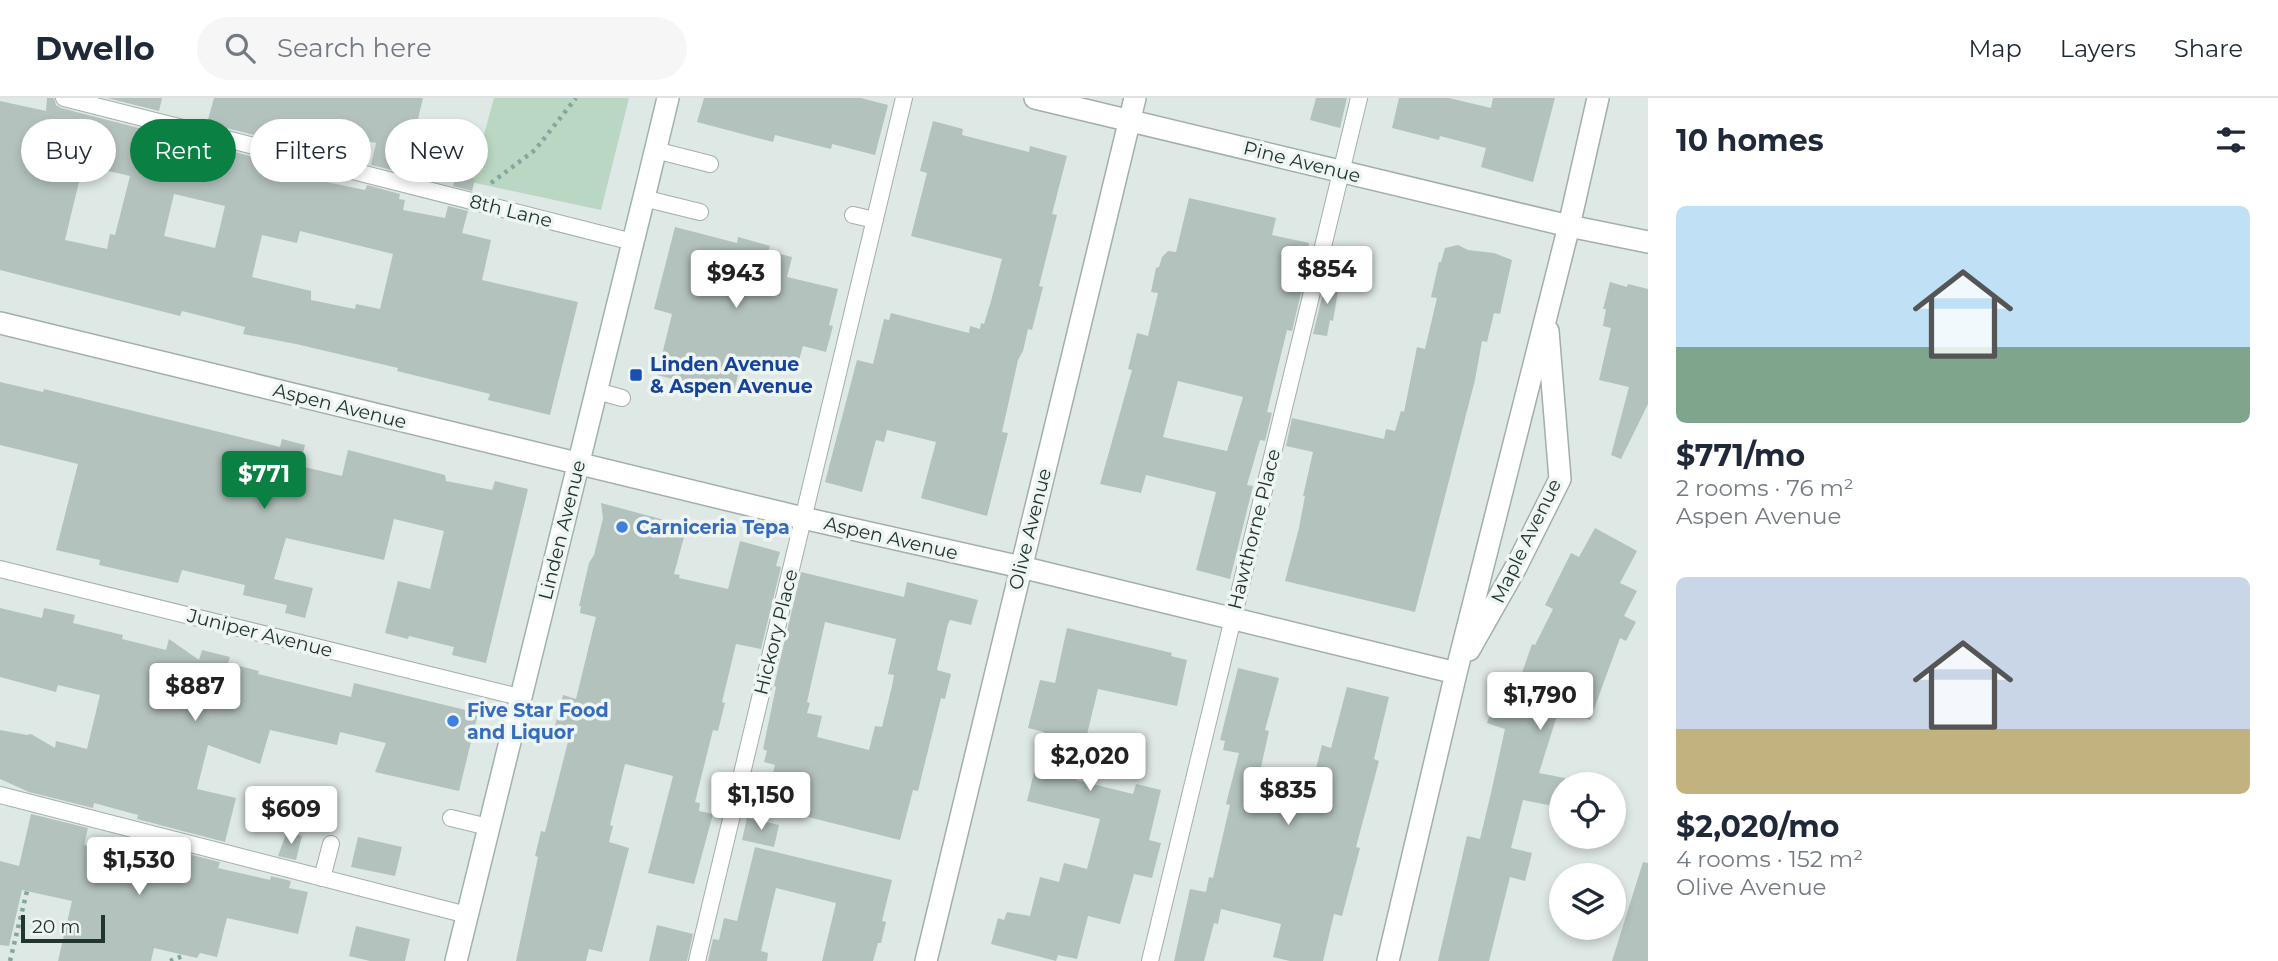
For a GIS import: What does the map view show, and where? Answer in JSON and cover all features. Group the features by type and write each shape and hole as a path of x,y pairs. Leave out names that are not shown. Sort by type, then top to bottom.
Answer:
{"street":[{"name":"Linden Avenue","path":"456,961 668,98"},
{"name":"Pine Avenue","path":"1035,98 1569,226 1648,242"},
{"name":"Olive Avenue","path":"926,961 1135,98"},
{"name":"Maple Avenue","path":"1388,961 1598,98"},
{"name":"Maple Avenue","path":"1456,673 1516,567 1560,479 1546,315"},
{"name":"Aspen Avenue","path":"0,323 1456,673"}],"lane":[{"name":"8th Lane","path":"64,98 633,242"},
{"name":"Hickory Place","path":"697,961 803,518 815,443 875,220 904,98"},
{"name":"Hawthorne Place","path":"1150,961 1359,98"},
{"path":"655,150 710,164"},
{"path":"643,198 700,212"},
{"path":"853,215 875,220"},
{"path":"597,391 622,398"},
{"name":"Juniper Avenue","path":"0,569 519,697"},
{"path":"0,795 467,915"},
{"path":"451,818 488,827"},
{"path":"322,878 331,844"}],"path":[{"path":"491,183 535,150 576,98"},
{"path":"10,961 27,891"},
{"path":"170,961 185,955"}],"green space":[{"path":"494,98 629,98 601,210 471,182 488,182 488,120"}],"building":[{"path":"47,98 54,98 56,105 61,108 104,119 21,119 21,182 79,182 65,240 107,249 110,234 115,235 130,176 130,182 236,182 236,152 250,156 250,182 326,182 365,190 367,185 400,194 399,199 405,200 403,210 445,218 448,206 468,211 462,233 491,240 482,280 578,302 550,415 488,400 490,394 397,371 398,368 243,334 245,327 182,311 180,316 0,270 0,101 46,111","holes":["174,194 225,206 215,248 164,236","300,231 393,254 380,309 356,304 355,309 311,300 311,291 252,277 262,235 297,243"]},
{"path":"107,98 162,98 159,111"},
{"path":"214,98 423,98 418,119 385,119 385,168 371,165 376,143 371,142 371,119 250,119 250,134 236,130 236,119 208,119"},
{"path":"704,98 861,98 888,105 875,155 832,144 831,149 775,135 773,142 697,122"},
{"path":"1316,98 1347,98 1340,128 1310,120"},
{"path":"1399,98 1449,98 1491,108 1493,98 1555,98 1533,182 1481,167 1486,148 1440,136 1439,140 1392,128"},
{"path":"933,121 963,129 962,135 1029,152 1030,146 1067,156 1052,214 1057,215 1039,286 1043,287 1032,330 1028,329 1018,360 1002,432 1008,433 987,516 921,498 936,442 887,430 884,442 876,440 862,492 825,482 857,360 873,364 884,319 889,320 891,313 969,333 970,326 980,329 981,323 984,324 991,301 1002,259 911,236 927,173 920,171"},
{"path":"116,122 130,126 130,176 116,173"},
{"path":"454,182 474,182 472,191 453,186"},
{"path":"1189,198 1276,218 1272,235 1309,243 1303,272 1306,272 1292,331 1287,330 1267,412 1272,413 1265,441 1260,440 1247,485 1253,486 1230,579 1196,570 1216,492 1146,475 1141,493 1100,484 1132,370 1128,369 1137,333 1148,336 1158,293 1151,292 1156,268 1168,251 1176,252","holes":["1178,381 1243,397 1227,451 1163,437"]},
{"path":"675,227 737,243 738,237 770,246 768,251 792,257 787,277 838,289 829,325 833,326 826,352 803,346 796,370 743,356 733,394 657,375 672,314 654,309"},
{"path":"1458,245 1468,250 1494,253 1512,260 1500,314 1494,313 1487,342 1482,341 1475,380 1415,612 1285,581 1299,528 1313,452 1286,446 1292,418 1384,439 1386,429 1395,431 1401,411 1404,412 1417,347 1425,349 1437,298 1431,297 1439,262 1445,248"},
{"path":"1327,276 1340,279 1333,321 1330,320 1327,336 1313,334"},
{"path":"1610,282 1648,289 1648,404 1621,459 1611,455 1629,387 1599,380 1611,328 1603,326 1606,309 1603,309"},
{"path":"0,382 43,392 44,389 280,447 282,439 305,445 300,466 342,476 348,450 445,475 446,481 492,490 495,481 528,489 486,663 452,655 454,647 385,633 398,581 430,589 444,531 394,519 384,560 286,538 274,579 313,588 305,618 285,613 287,605 243,595 245,585 182,570 178,583 99,565 100,560 56,550 78,464 0,445"},
{"path":"601,503 687,526 674,574 680,575 679,578 728,589 740,541 780,552 776,566 781,567 761,649 736,644 718,731 713,730 695,802 700,803 699,811 713,814 694,884 648,873 673,776 625,764 610,825 613,826 609,842 629,848 602,952 589,949 586,961 516,961 538,857 535,856 541,831 545,832 571,730 555,726 563,695 576,699 596,617 580,613 579,606 603,518"},
{"path":"1595,528 1637,551 1620,583 1637,591 1624,616 1636,622 1626,641 1620,638 1590,720 1559,709 1539,773 1549,775 1549,805 1523,800 1511,848 1532,853 1525,881 1510,877 1489,961 1438,961 1467,836 1480,839 1505,729 1487,723 1495,700 1500,702 1502,696 1513,699 1532,644 1535,645 1553,609 1545,605 1571,553 1579,557"},
{"path":"801,572 904,597 907,582 978,600 971,625 950,620 948,624 937,670 951,674 945,699 941,698 918,791 913,790 900,840 764,806 775,765 764,762 767,751 763,749 776,687 774,686","holes":["825,622 896,639 888,674 894,675 892,686 882,727 875,726 869,750 817,737 822,716 807,713 810,703 807,702"]},
{"path":"0,608 42,618 44,608 75,615 73,623 123,635 122,639 166,650 169,639 199,660 202,650 230,657 228,663 259,671 258,674 351,697 354,683 478,713 459,791 375,772 386,743 340,732 337,745 270,730 260,764 208,745 197,789 236,798 225,842 137,819 138,815 94,803 93,808 29,792 0,779 0,730 31,734 55,748 56,741 87,749 100,695 58,685 56,692 0,677"},
{"path":"1067,628 1172,653 1171,656 1187,660 1177,706 1098,689 1076,780 1133,794 1136,784 1161,790 1149,840 1161,843 1152,878 1134,874 1120,924 1088,916 1077,959 1058,955 1056,961 991,944 998,918 1004,920 1007,912 1030,916 1040,877 1059,882 1064,863 1087,869 1100,819 1027,801 1044,732 1028,728 1040,680 1055,683"},
{"path":"1238,668 1279,678 1265,730 1269,731 1261,767 1313,780 1322,745 1331,748 1347,687 1389,697 1374,759 1379,761 1356,847 1360,848 1342,916 1334,914 1323,961 1290,961 1273,957 1281,924 1221,909 1218,924 1214,923 1204,961 1174,961 1190,889 1206,892 1209,877 1213,878 1230,805 1226,804 1239,753 1223,750 1225,741 1220,740"},
{"path":"31,814 88,828 84,845 129,856 132,840 220,862 218,868 270,880 271,876 291,881 289,888 308,892 298,934 227,918 217,957 200,953 197,958 154,948 151,961 58,961 72,901 22,890 9,946 0,945 0,861 19,866"},
{"path":"747,818 779,825 774,847 742,840"},
{"path":"287,831 302,836 296,860 278,856"},
{"path":"358,837 402,847 395,876 351,867"},
{"path":"755,847 892,880 882,921 886,922 873,961 822,961 836,903 776,888 761,951 768,953 767,961 708,961 713,939 719,940 724,918 737,921"},
{"path":"1643,862 1648,863 1648,961 1612,961 1619,940 1626,940 1626,916"},
{"path":"657,925 693,934 687,961 649,961"},
{"path":"356,926 410,939 405,961 370,961 349,956"}],"place":[{"name":"Linden Avenue & Aspen Avenue","path":"636,375"},
{"name":"Carniceria Tepa","path":"622,527"},
{"name":"Five Star Food and Liquor","path":"453,721"}]}
